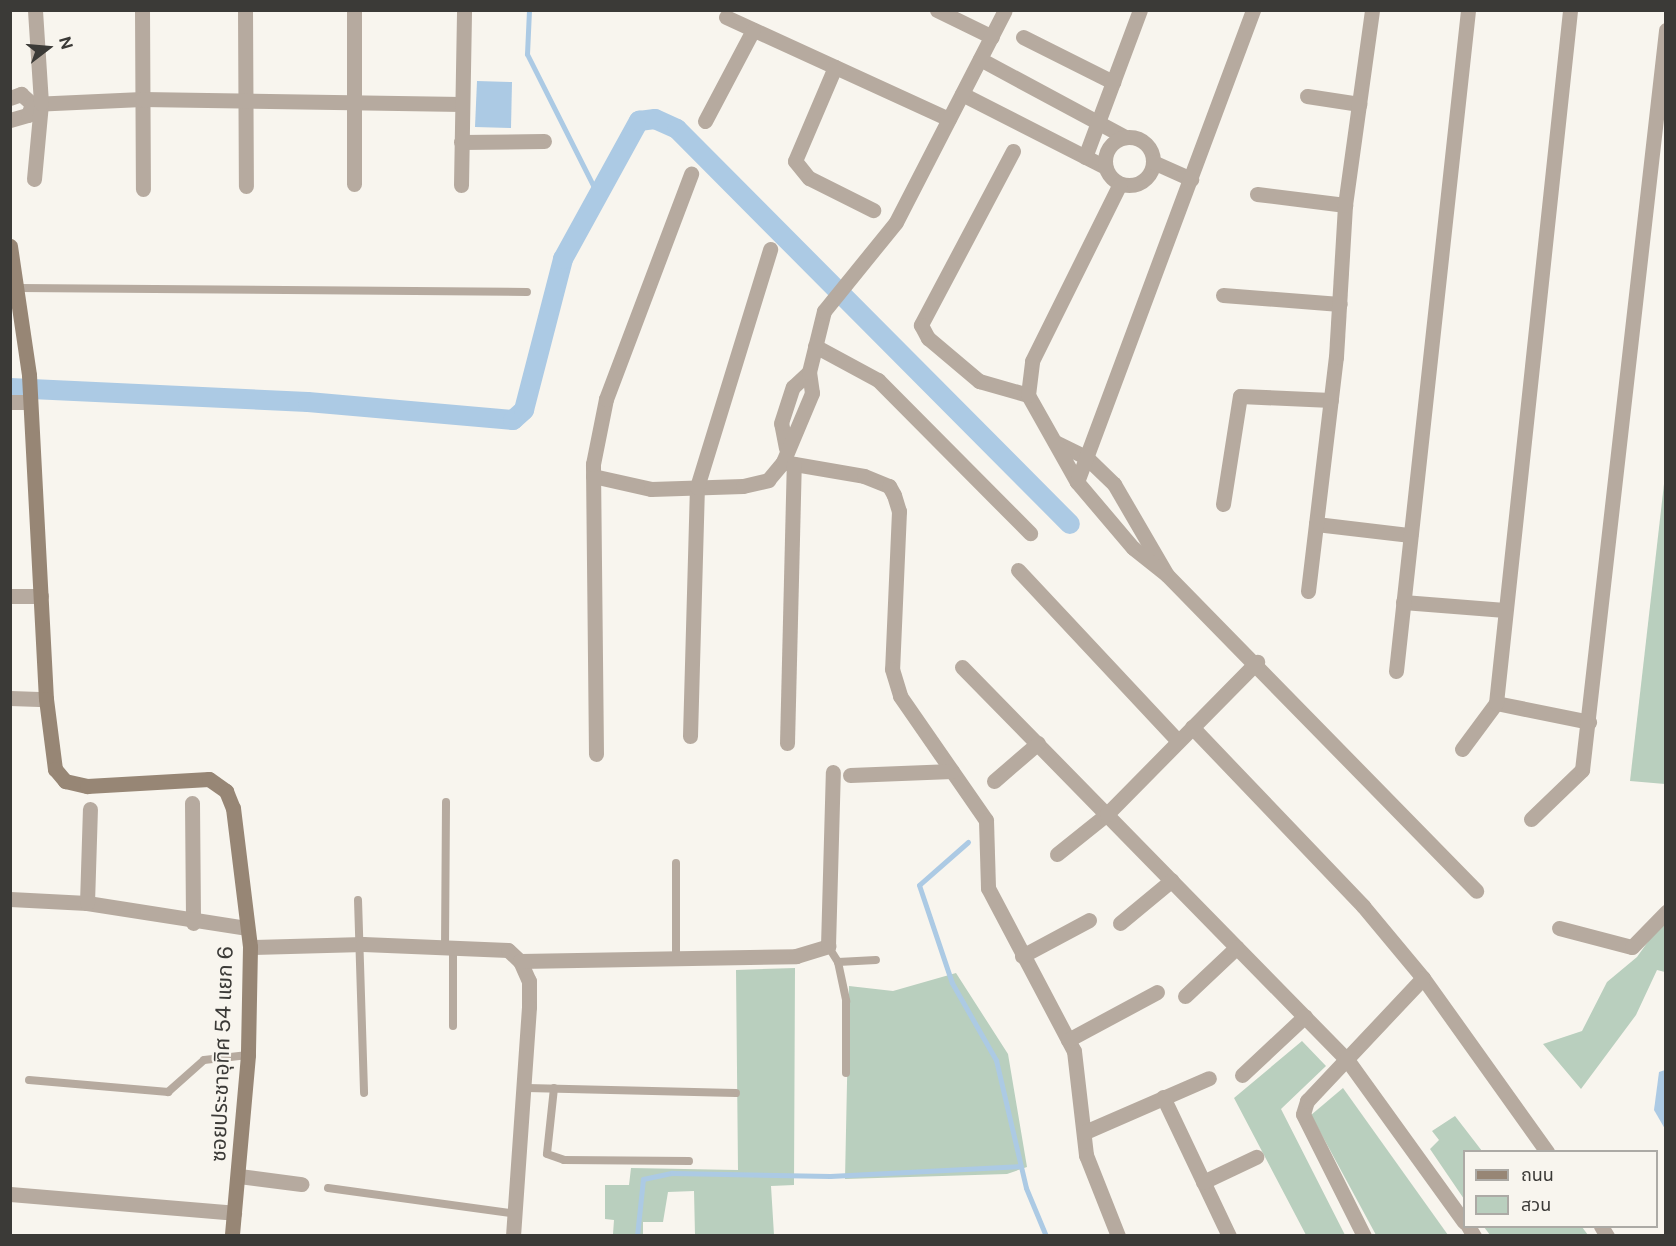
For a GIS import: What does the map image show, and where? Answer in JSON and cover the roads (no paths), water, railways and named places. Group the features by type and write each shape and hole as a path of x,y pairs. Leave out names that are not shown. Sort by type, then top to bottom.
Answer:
{"street":[{"path":"34,178 35,10"},
{"path":"142,10 143,189"},
{"path":"245,10 246,186"},
{"path":"354,10 354,184"},
{"path":"461,185 464,10"},
{"path":"937,10 992,37"},
{"path":"787,743 788,458 782,423 793,387 809,372 830,300 896,222 1005,10"},
{"path":"1085,157 1140,10"},
{"path":"1077,482 1253,10"},
{"path":"1308,591 1331,400 1340,304 1345,205 1372,10"},
{"path":"1396,671 1468,10"},
{"path":"1462,749 1496,703 1570,10"},
{"path":"726,17 949,119"},
{"path":"705,121 753,30"},
{"path":"1531,819 1578,778 1588,722 1665,30"},
{"path":"1023,37 1113,82"},
{"path":"980,58 1125,137 1148,146 1154,162 1191,179"},
{"path":"835,67 795,161 809,178 873,210"},
{"path":"10,98 21,94 36,103 142,99 462,104"},
{"path":"962,94 1105,167 1120,184"},
{"path":"1307,96 1359,104"},
{"path":"10,120 28,116 36,103"},
{"path":"1105,167 1111,144 1125,137"},
{"path":"461,142 544,141"},
{"path":"1013,151 921,325 928,338 979,381 1028,395"},
{"path":"1120,184 1142,182 1154,162"},
{"path":"596,754 593,476 606,399 691,174"},
{"path":"1120,184 1032,361 1028,395 1077,482 1133,548 1167,575 1257,662 1476,891"},
{"path":"1257,194 1345,205"},
{"name":"ซอยประชาอุทิศ 54 แยก 6","path":"10,246 19,288 50,755 65,781 87,786 209,779 226,791 233,808 250,947 248,1055 239,1176 231,1236"},
{"path":"690,736 697,488 770,249"},
{"path":"1223,295 1340,304"},
{"path":"815,346 878,380 1030,533"},
{"path":"1223,504 1240,396 1331,400"},
{"path":"10,402 27,402"},
{"path":"1055,442 1086,457 1114,484 1167,575"},
{"path":"593,476 651,489 759,484 788,458"},
{"path":"788,458 864,476 889,486 894,495 899,511 892,669 917,725 986,820 988,888 1068,1040 1080,1079 1084,1132 1095,1188 1118,1236"},
{"path":"1316,524 1410,536"},
{"path":"1018,570 1178,741"},
{"path":"10,596 41,596"},
{"path":"1403,602 1505,610"},
{"path":"1057,854 1107,814 1257,662"},
{"path":"962,667 1348,1061 1463,1221"},
{"path":"10,698 46,699"},
{"path":"1496,703 1588,722"},
{"path":"1192,727 1363,906 1423,978 1546,1150"},
{"path":"994,782 1038,743"},
{"path":"850,775 952,771"},
{"path":"520,961 676,956 796,956 828,946 832,772"},
{"path":"192,803 193,923"},
{"path":"87,903 90,809"},
{"path":"1120,923 1172,880"},
{"path":"10,899 87,903 193,923 246,928"},
{"path":"1559,928 1632,947 1665,912"},
{"path":"1022,956 1089,920"},
{"path":"250,947 363,944 508,950 520,961 529,981 527,1088 517,1214 513,1236"},
{"path":"1185,996 1237,947"},
{"path":"1364,1236 1303,1114 1307,1101 1348,1061 1423,978"},
{"path":"1068,1040 1157,993"},
{"path":"1242,1076 1305,1016"},
{"path":"1084,1132 1209,1078"},
{"path":"1163,1097 1228,1236"},
{"path":"1203,1182 1256,1157"},
{"path":"239,1176 302,1184"},
{"path":"10,1194 234,1213"}],"lane":[{"path":"19,288 527,292"},
{"path":"446,802 453,1026"},
{"path":"676,863 676,956"},
{"path":"358,900 363,944 364,1093"},
{"path":"828,946 838,962 846,1001 846,1073"},
{"path":"838,962 876,960"},
{"path":"29,1080 168,1092 204,1060 248,1055"},
{"path":"527,1088 736,1093"},
{"path":"555,1088 547,1154 564,1161 689,1161"},
{"path":"328,1188 517,1214"}],"water":[{"path":"477,81 512,82 511,128 475,127"},
{"path":"1666,1070 1665,1129 1654,1110 1659,1072"}],"waterway":[{"path":"529,10 527,54 596,191"},
{"path":"10,388 308,402 513,420 524,410 563,259 639,121 655,119 677,129 1070,524"},
{"path":"968,842 919,885 952,983 996,1060 1026,1188 1046,1236"},
{"path":"637,1236 643,1179 672,1173 830,1176 1021,1166"}]}
